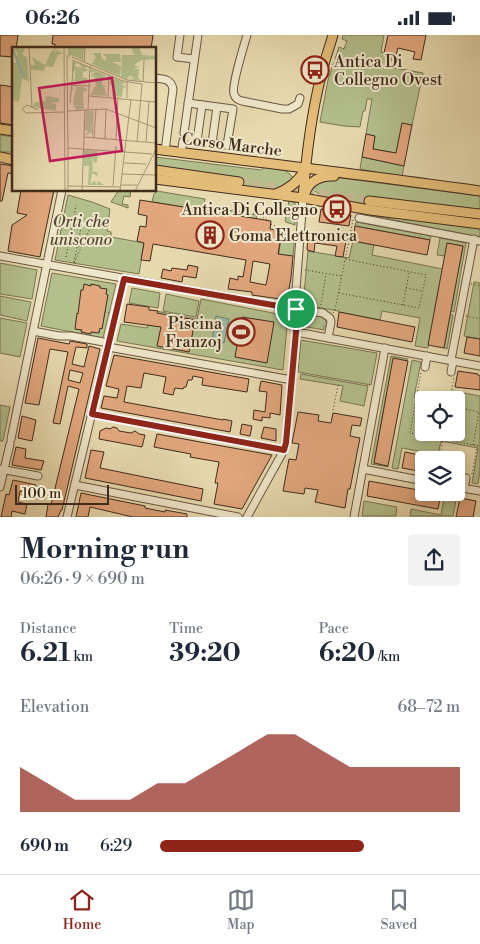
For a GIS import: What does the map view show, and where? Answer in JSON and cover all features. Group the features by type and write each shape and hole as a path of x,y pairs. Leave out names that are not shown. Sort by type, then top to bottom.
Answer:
{"main road":[{"path":"304,197 305,168 316,95 333,35"},
{"name":"Corso Marche","path":"156,149 354,174"},
{"path":"274,195 294,184 305,168"},
{"path":"156,170 239,182"},
{"path":"304,197 308,186 317,179 330,175 354,174 480,191"},
{"path":"156,179 274,195 304,197 370,211 480,224"},
{"path":"369,201 480,215"}],"street":[{"path":"180,35 177,57 194,59"},
{"path":"181,153 198,35"},
{"path":"247,35 234,84 233,93 236,99 289,109 298,104 300,98"},
{"path":"156,78 167,80 172,84 173,89 165,151"},
{"path":"188,103 232,109 228,145 197,141 202,105"},
{"path":"212,143 217,107"},
{"path":"0,487 2,469 10,442 62,191"},
{"path":"248,517 286,443 296,332 304,197"},
{"path":"359,218 477,240 466,283 451,372"},
{"path":"0,257 328,315 331,322 328,338"},
{"path":"67,517 124,279"},
{"path":"33,331 59,336 71,336 108,345 292,380"},
{"path":"296,332 480,366"},
{"path":"354,517 385,348"},
{"path":"423,370 427,356"},
{"path":"92,414 284,450"},
{"path":"2,469 38,477"},
{"path":"363,469 415,479"},
{"path":"75,485 238,517"},
{"path":"465,488 480,491"}],"path":[{"path":"66,257 76,205"},
{"path":"205,205 257,214 267,220"},
{"path":"82,218 74,263 97,213"},
{"path":"74,214 93,222"},
{"path":"330,318 335,310 354,217 359,218"},
{"path":"271,224 286,231 301,233"},
{"path":"70,239 81,248"},
{"path":"339,293 420,308 426,275 345,259"},
{"path":"305,270 342,276"},
{"path":"403,305 409,272"},
{"path":"319,313 326,274"},
{"path":"466,283 480,286"},
{"path":"406,288 422,292"},
{"path":"460,315 480,319"},
{"path":"451,391 454,361"},
{"path":"418,391 423,370"},
{"path":"334,409 338,385"},
{"path":"415,405 410,433 415,434"},
{"path":"465,409 480,412 473,445"},
{"path":"476,428 480,429"},
{"path":"453,441 480,446"},
{"path":"465,482 477,445"}],"green space":[{"path":"343,35 384,35 381,52 393,55 389,67 423,73 412,125 402,124 396,153 373,149 375,136 366,134 372,99 367,99 360,127 320,122 333,64 339,47 344,49 347,41 342,39"},
{"path":"0,135 12,137 12,152 0,152"},
{"path":"156,157 261,170 265,166 274,167 291,175 294,181 273,192 156,176 156,174 240,178 156,166"},
{"path":"362,157 404,166 402,177 360,169"},
{"path":"333,177 480,196 480,210 370,197 369,206 480,219 480,221 358,206 321,195 313,190 312,186"},
{"path":"118,191 131,191 130,197 124,196 122,204 128,205 128,208 111,202"},
{"path":"157,191 205,199 204,206 257,215 256,219 152,202"},
{"name":"Orti che uniscono","path":"68,195 110,209 107,231 111,232 111,237 144,243 139,274 55,260"},
{"path":"289,201 295,202 295,225 285,221"},
{"path":"369,215 480,228 480,237"},
{"path":"356,222 431,236 430,240 355,226"},
{"path":"282,232 295,234 293,256 286,262 292,263 292,267 277,265"},
{"path":"440,238 466,243 454,312 451,311 456,282 441,279 434,311 453,315 447,349 444,348 449,318 434,316 428,348 415,346 420,318 382,311 380,320 303,305 308,251 349,258 353,241 374,245 372,255 443,269 457,276 463,246 447,243 445,256 437,255"},
{"path":"0,263 37,270 32,299 0,294"},
{"path":"52,273 116,284 103,338 41,326"},
{"path":"474,282 480,283 480,339 464,336"},
{"path":"132,288 160,293 158,308 129,303"},
{"path":"166,294 199,301 196,317 163,311"},
{"path":"0,296 31,302 27,321 0,315"},
{"name":"Piscina Franzoj","path":"201,299 288,316 283,370 117,341 121,324 147,328 151,310 197,319"},
{"path":"303,313 323,317 327,326 324,326 324,330 302,326"},
{"path":"0,318 27,323 20,357 0,353"},
{"path":"301,340 377,353 371,385 298,372"},
{"path":"391,356 408,359 386,396 374,463 388,467 371,464"},
{"path":"412,360 421,362 414,397 415,441 441,441 439,451 418,451 402,448 398,469 392,468"},
{"path":"301,374 368,386 364,406 340,401 343,386 300,379"},
{"path":"465,393 480,396 480,471 478,484 472,483 478,448 441,441 465,441"},
{"path":"0,405 10,407 3,441 0,441"},
{"path":"364,501 397,507 396,516 362,516"},
{"path":"444,501 456,501 453,516 410,516 411,509 441,515"}],"shaded area":[{"path":"216,316 229,319 224,343 212,340"}],"building":[{"path":"0,35 18,35 16,47 12,47 12,57 0,56"},
{"path":"53,35 153,35 151,47 55,47 55,44 52,44"},
{"path":"388,35 426,35 421,60 413,59 415,52 398,48 396,55 384,53"},
{"path":"0,85 12,87 12,125 0,123"},
{"path":"402,123 412,125 404,166 362,157 366,134 375,136 373,149 396,153"},
{"path":"0,164 12,166 12,174 8,173 2,201 0,201"},
{"path":"21,191 54,191 40,257 8,251 12,225 27,215 17,213"},
{"name":"Goma Elettronica","path":"140,200 271,221 270,229 282,231 278,254 293,256 287,300 228,289 230,278 238,280 238,276 243,277 246,260 153,244 150,261 141,260 144,243 137,241 140,226 146,227 147,216 138,214","holes":["253,261 270,264 266,285 250,282"]},
{"path":"321,209 351,215 349,226 319,222"},
{"path":"355,226 430,240 427,255 353,241"},
{"path":"308,234 346,241 343,257 335,256 337,246 315,243 314,252 307,250"},
{"path":"447,243 463,246 444,348 428,345"},
{"path":"188,265 198,267 196,278 183,276 182,282 161,278 163,269 171,271 172,268 187,270"},
{"path":"84,284 107,289 106,294 108,295 102,329 100,328 99,333 91,332 91,334 75,329 81,290 83,290"},
{"path":"127,304 149,307 149,310 158,311 157,313 195,320 189,352 157,346 161,327 124,322"},
{"path":"339,312 415,327 412,342 337,327"},
{"path":"242,317 274,322 267,363 235,357"},
{"path":"467,337 480,339 480,356 464,353"},
{"path":"38,338 69,344 70,341 87,344 87,348 76,347 72,364 84,367 89,346 100,349 62,510 58,517 46,517 48,504 51,505 79,389 68,386 60,424 53,423 68,352 50,349 39,405 25,403","holes":["70,370 83,373 80,383 68,380"]},
{"path":"114,355 249,379 247,392 202,385 203,378 193,376 192,380 188,380 186,387 183,389 175,388 173,395 163,393 166,377 144,373 141,388 127,386 124,402 232,421 230,432 101,408 104,396 117,398 119,389 106,386"},
{"path":"393,358 408,361 388,466 374,463"},
{"path":"458,371 478,374 480,376 480,390 455,387"},
{"path":"261,381 282,385 280,415 270,413 270,418 262,417 262,421 253,419 254,410 265,412 267,392 259,391"},
{"path":"298,412 319,415 318,421 331,423 333,413 362,418 360,426 352,425 350,436 360,438 345,508 315,502 318,490 305,488 304,494 283,491 289,459 296,460 299,444 292,443"},
{"path":"22,416 36,420 32,441 18,438"},
{"path":"242,424 252,426 250,436 240,434"},
{"path":"113,427 119,431 131,433 135,431 145,435 142,447 99,439 100,431"},
{"path":"264,427 276,429 276,441 261,438"},
{"path":"157,434 272,455 242,509 214,504 219,462 190,457 191,454 154,447"},
{"path":"16,447 26,449 25,458 44,461 41,470 12,465"},
{"path":"91,450 104,452 100,468 203,489 201,501 85,478"},
{"path":"405,452 415,454 415,470 402,468"},
{"path":"13,480 36,485 34,493 20,491 18,502 27,504 25,514 12,511 11,517 1,517 6,494 9,495"},
{"path":"369,481 415,489 415,501 440,501 438,509 367,496"},
{"path":"81,493 165,512 165,510 187,514 187,517 133,517 90,507 88,517 76,517"},
{"path":"465,499 476,501 473,517 456,517 459,501 465,501"}],"tunnel":[{"path":"239,182 369,201"}],"place":[{"name":"Antica Di Collegno Ovest","path":"315,70"},
{"name":"Antica Di Collegno","path":"337,209"},
{"name":"Goma Elettronica","path":"210,235"},
{"name":"Piscina Franzoj","path":"241,332"}],"route":[{"path":"124,279 296,309 296,332 284,450 92,414 124,279"}]}
